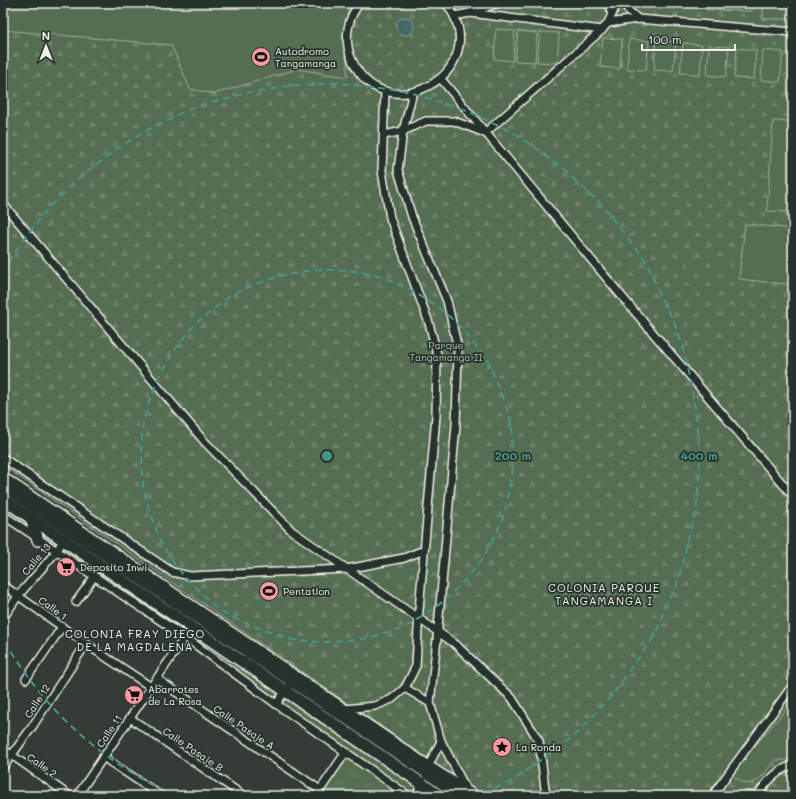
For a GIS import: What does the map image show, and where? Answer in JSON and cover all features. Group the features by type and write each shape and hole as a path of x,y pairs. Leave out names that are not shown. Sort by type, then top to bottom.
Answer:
{"main road":[{"path":"3,486 67,536"},
{"path":"3,499 31,518 67,536 118,565 335,710 464,792"},
{"path":"31,518 38,540"},
{"path":"118,565 286,691 440,796"}],"street":[{"path":"360,3 350,20 347,35 348,50 353,64 362,76 369,82 385,91 399,93 423,90 441,79 449,69 455,57 458,45 457,25 454,16 446,3"},
{"path":"454,16 470,13 498,3"},
{"path":"608,3 612,14"},
{"path":"485,133 602,30 608,23 617,3"},
{"path":"623,3 638,19"},
{"path":"470,13 602,30"},
{"path":"608,23 638,19 793,32"},
{"path":"441,79 629,305 793,496"},
{"path":"335,710 348,710 375,706 392,699 405,688 416,666 424,550 436,416 437,354 429,322 390,218 382,171 385,91"},
{"path":"413,92 403,131 398,170 412,216 447,301 458,349 456,425 438,633 430,703 441,741 464,792 477,796"},
{"path":"384,135 403,131 426,121 454,121 485,133"},
{"path":"3,204 204,442 292,531 454,643 512,698 539,741 546,796"},
{"path":"3,458 172,572 190,576 347,569 404,558 424,550"},
{"path":"3,476 118,565 348,710 427,769"},
{"path":"3,515 38,540 185,637 276,704 410,796"},
{"name":"Calle 13","path":"3,618 18,596 56,552 67,536"},
{"path":"105,584 118,565"},
{"path":"76,602 94,576"},
{"name":"Calle 1","path":"3,585 86,644 151,687"},
{"path":"26,679 62,627"},
{"name":"Calle 11","path":"76,796 185,637"},
{"name":"Calle 12","path":"3,767 12,756 86,644"},
{"name":"Calle Pasaje A","path":"157,679 318,793"},
{"path":"276,704 293,681"},
{"path":"712,796 793,684"},
{"path":"405,688 430,703"},
{"name":"Calle Pasaje B","path":"130,718 244,796"},
{"path":"416,796 423,784 427,769 441,741"},
{"name":"Calle 2","path":"3,749 70,796"},
{"path":"318,793 346,752"},
{"path":"103,757 161,796"},
{"path":"757,796 764,785 782,769 793,765"}],"green space":[{"name":"Parque Tangamanga II","path":"3,3 793,3 793,796 482,796 3,466"},
{"name":"Autodromo Tangamanga","path":"3,3 348,3 347,77 297,69 214,94 190,89 171,45 3,30"},
{"path":"706,3 752,3 752,11 706,10"},
{"path":"763,3 793,3 793,19 763,19"},
{"path":"496,29 515,31 513,61 494,59"},
{"path":"518,31 537,33 535,62 515,61"},
{"path":"540,32 559,33 557,63 537,62"},
{"path":"603,38 622,39 620,69 600,67"},
{"path":"629,39 649,41 646,70 627,69"},
{"path":"656,40 676,42 673,71 654,70"},
{"path":"683,43 702,45 700,74 680,73"},
{"path":"709,46 729,47 726,77 707,75"},
{"path":"737,48 756,50 754,79 734,78"},
{"path":"763,50 783,52 780,82 761,80"},
{"path":"773,121 793,122 793,212 767,211"},
{"path":"745,224 793,229 793,285 739,279"},
{"path":"3,503 30,522 34,534 3,513"},
{"path":"36,526 60,542 55,549 41,538"},
{"path":"63,545 109,575 104,582 59,551"},
{"path":"112,578 282,692 276,700 107,584"},
{"path":"285,695 419,786 413,796 277,702"},
{"path":"793,701 793,758 791,760 774,760 766,772 754,782 745,783 739,781 731,774"},
{"path":"346,755 406,796 317,796"}],"water":[{"path":"405,17 411,20 414,26 411,32 405,35 399,32 396,26 399,20"}],"place":[{"name":"Autodromo Tangamanga","path":"261,57"},
{"name":"Deposito Inwi","path":"66,567"},
{"name":"Pentatlon","path":"269,591"},
{"name":"Abarrotes de La Rosa","path":"134,695"},
{"name":"La Ronda","path":"502,747"}],"district":[{"name":"COLONIA PARQUE TANGAMANGA I","path":"604,593"},
{"name":"COLONIA FRAY DIEGO DE LA MAGDALENA","path":"135,639"}]}
